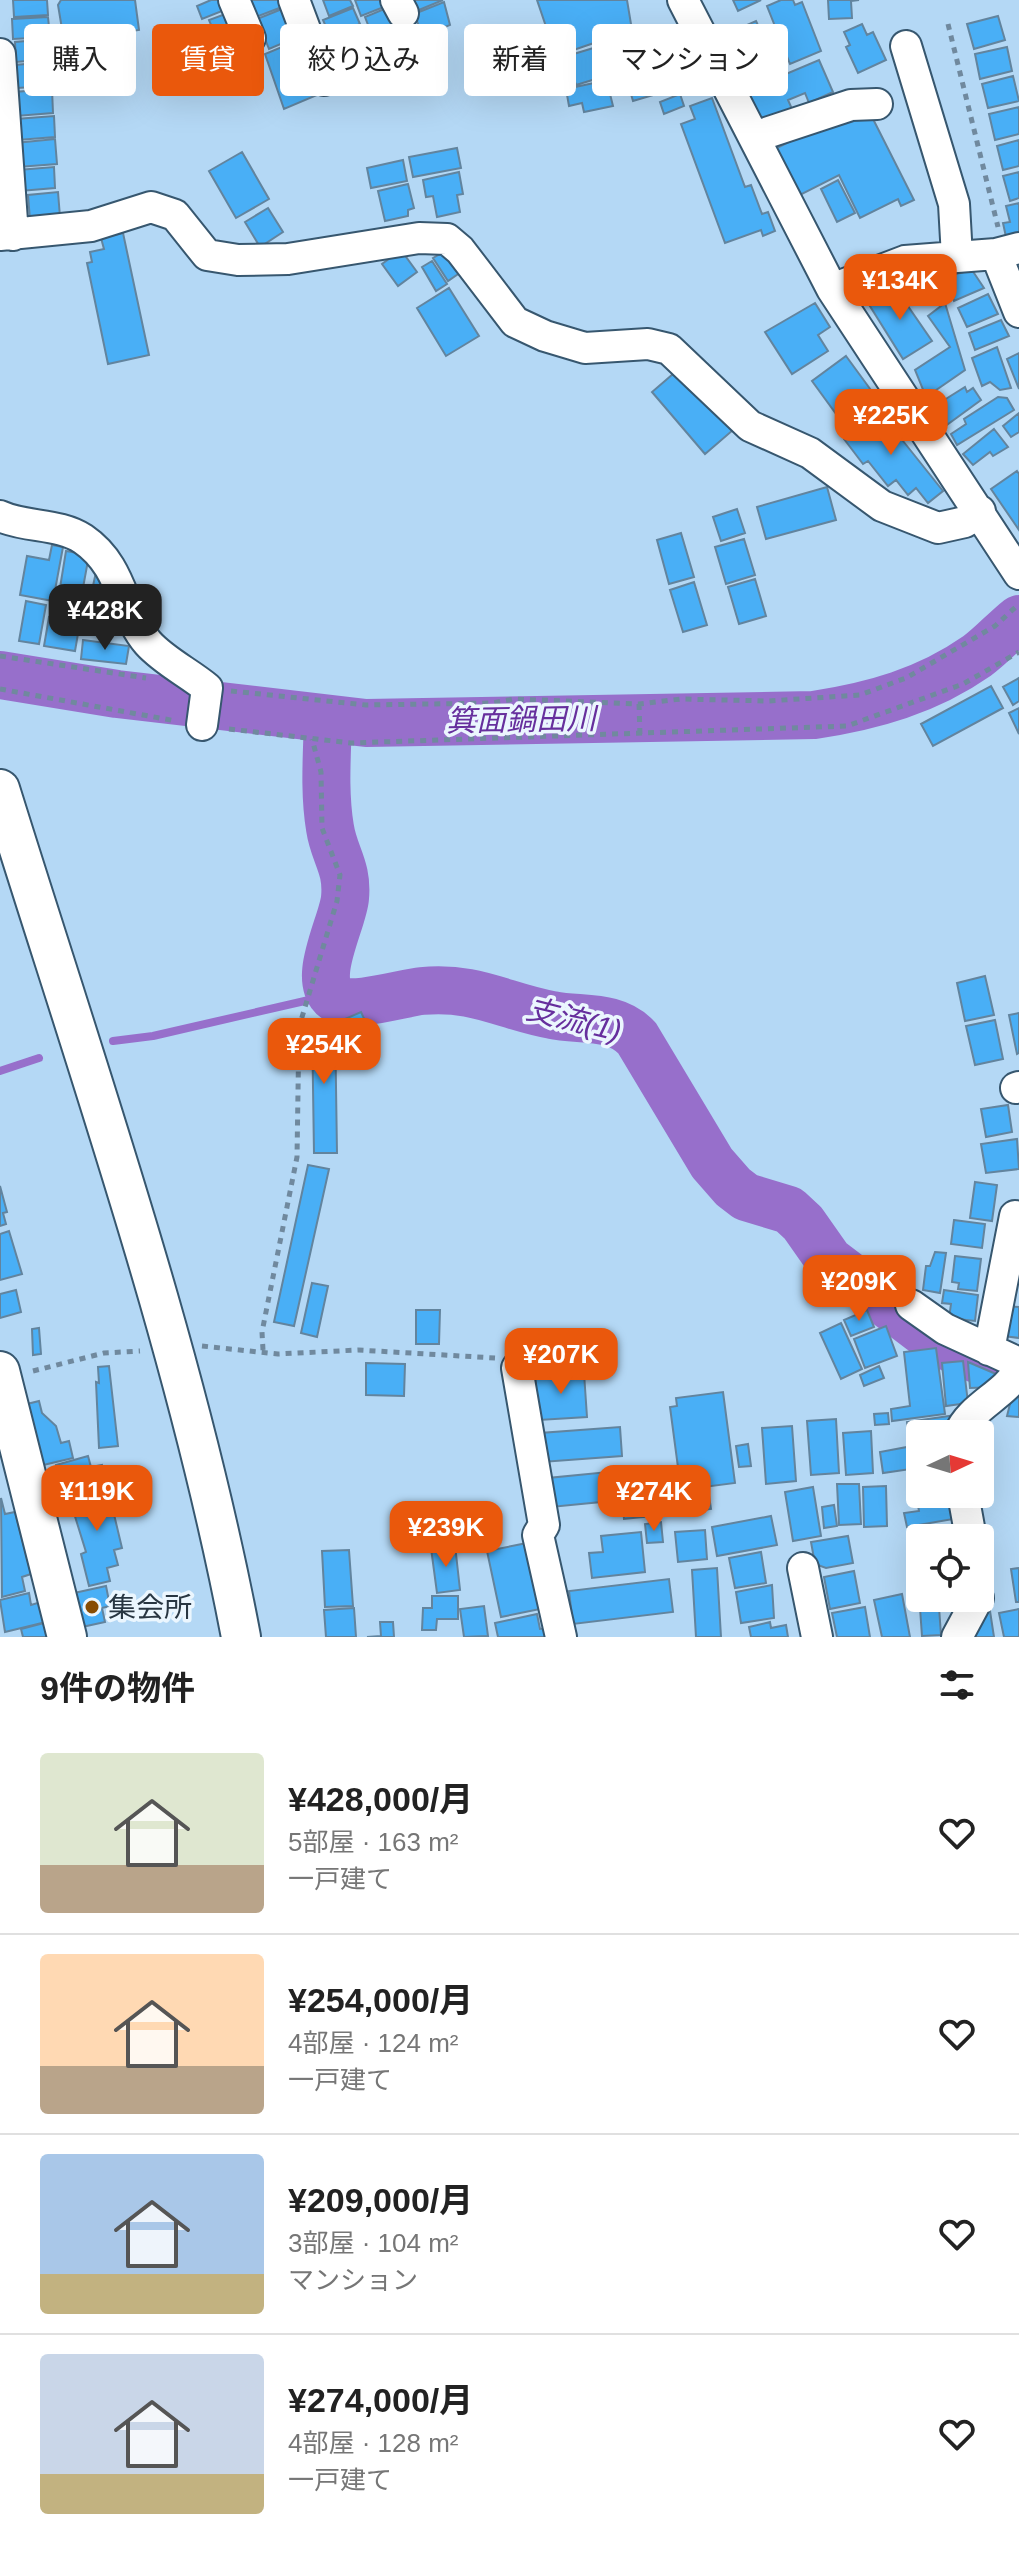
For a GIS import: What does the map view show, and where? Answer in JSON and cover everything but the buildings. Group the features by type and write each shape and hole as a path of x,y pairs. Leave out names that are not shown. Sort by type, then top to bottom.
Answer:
{"street":[{"path":"234,0 244,24"},
{"path":"294,0 303,24"},
{"path":"683,0 832,289 1019,574"},
{"path":"906,46 954,204 957,257"},
{"path":"0,54 7,235 91,226 151,207 175,215 207,255 238,260 288,259 419,238 447,239 515,322 545,336 585,348 648,344 669,349 750,426 810,453 882,506 938,528 965,522 980,511"},
{"path":"754,137 851,105 877,104"},
{"path":"832,289 905,261 1006,251 1019,312"},
{"path":"0,516 14,523 62,530 83,539 112,568 146,641 205,706"},
{"path":"0,789 170,1349 230,1577 241,1637"},
{"path":"989,1350 1015,1216"},
{"path":"911,1305 945,1329 1019,1363"},
{"path":"517,1368 544,1525 538,1535 561,1637"},
{"path":"966,1420 1012,1382 1019,1370"},
{"path":"1,1379 67,1637"},
{"path":"803,1568 817,1637"},
{"path":"957,1637 970,1612"}],"path":[{"path":"948,24 1006,251"},
{"path":"0,689 205,706 492,703 514,699 639,706 681,699 768,701 860,695 906,678 995,626 1019,604"},
{"path":"205,706 314,739 334,741 847,726 963,684 1019,652"},
{"path":"0,656 161,681"},
{"path":"639,706 640,734"},
{"path":"263,1350 262,1332 297,1157 299,1027 337,901 340,875 322,828 321,772 314,739"},
{"path":"1,1379 104,1353 208,1346 278,1354 358,1350 505,1359 517,1368"}],"waterway":[{"name":"箕面鍋田川","path":"0,675 117,694 366,723 814,715 878,702 939,679 977,656 1019,619"},
{"name":"支流(1)","path":"328,719 328,814 343,869 345,898 330,952 326,981 330,992 338,1000 355,1002 422,991 458,991 552,1015 619,1025 637,1038 712,1163 733,1187 746,1197 789,1210 803,1223 829,1260 921,1330 958,1352 1006,1370"},
{"path":"113,1041 153,1036 309,1000"},
{"path":"0,1071 39,1058"}],"place":[{"name":"集会所","path":"92,1607"}]}
